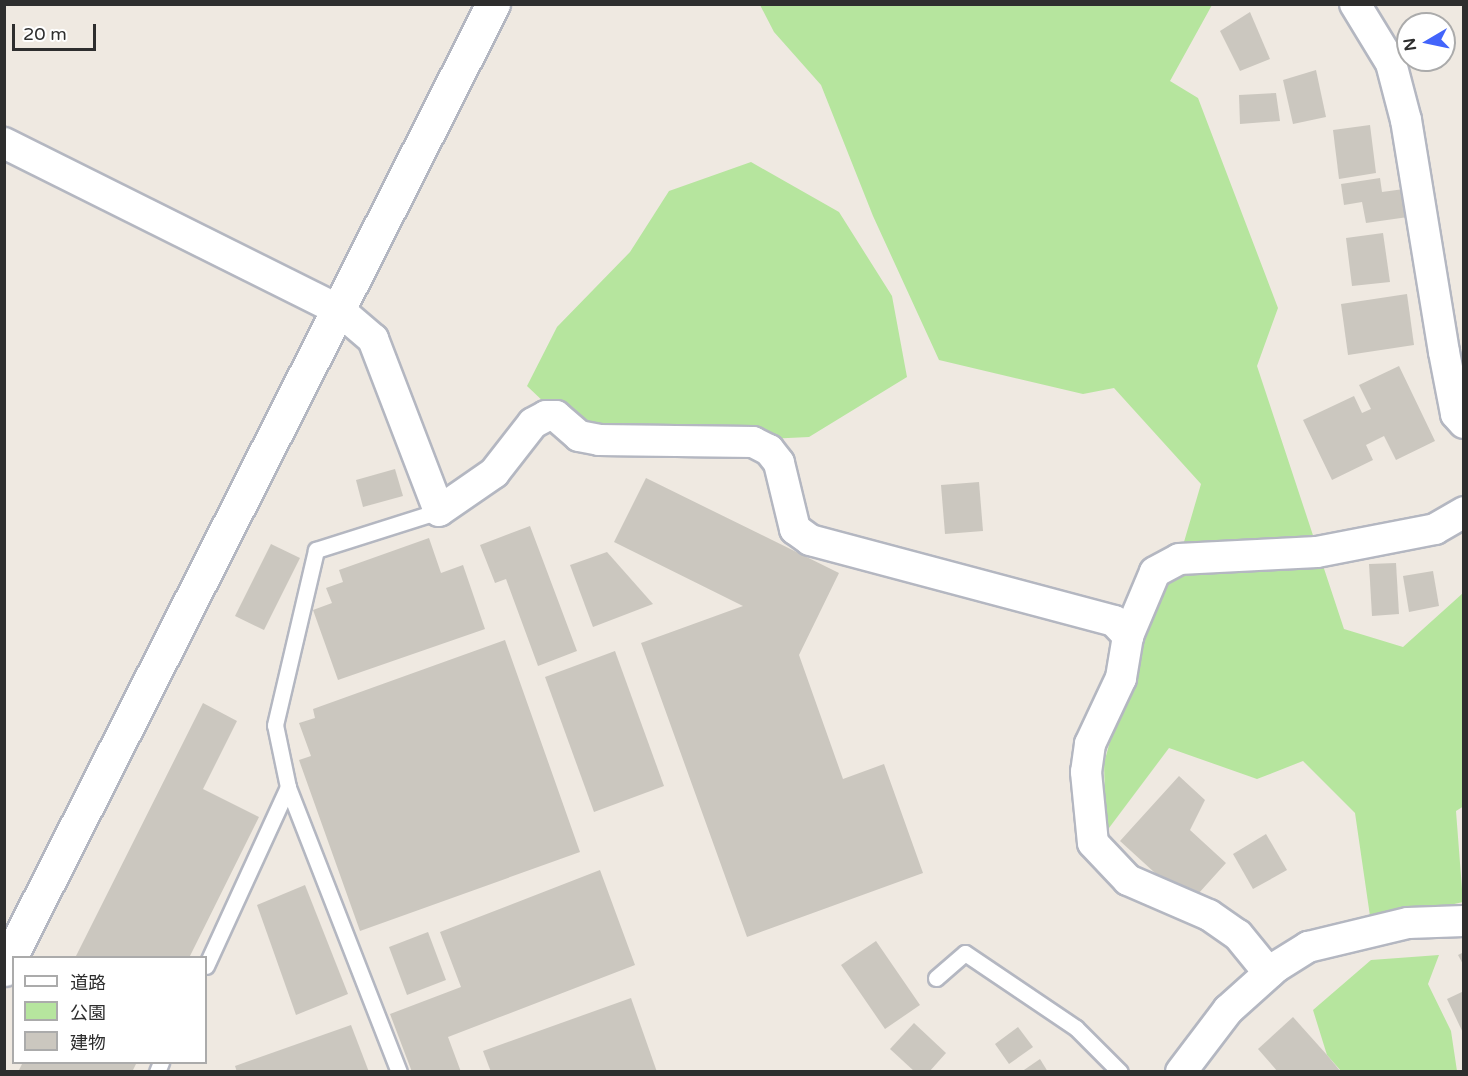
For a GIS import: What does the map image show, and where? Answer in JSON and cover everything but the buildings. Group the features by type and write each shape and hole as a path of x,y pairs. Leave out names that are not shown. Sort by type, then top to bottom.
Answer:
{"street":[{"path":"4,969 493,4"},
{"path":"1355,4 1391,63 1406,120 1444,352 1456,414 1464,423"},
{"path":"4,143 339,310 373,339 439,512 494,473 533,423 546,416 556,416 579,436 599,440 753,442 769,450 779,464 795,529 810,540 1114,621 1128,636"},
{"path":"1269,973 1238,935 1209,915 1128,880 1093,843 1086,772 1090,744 1121,678 1128,636 1155,572 1179,559 1317,552 1435,529 1464,512"},
{"path":"1181,1071 1228,1010 1269,973 1308,947 1408,923 1464,921"}],"lane":[{"path":"399,1071 288,787 275,725 316,550 439,512"},
{"path":"207,964 288,787"},
{"path":"936,978 965,953 1076,1028 1120,1071"}],"green space":[{"path":"760,5 1212,5 1170,81 1198,98 1278,308 1257,366 1344,629 1403,647 1463,593 1464,806 1456,811 1463,902 1371,923 1355,813 1303,761 1257,779 1169,748 1106,832 1104,763 1139,637 1179,559 1201,484 1114,388 1083,394 939,360 873,216 821,85 774,32"},
{"path":"751,162 839,212 892,296 907,377 809,437 704,442 566,423 527,386 557,327 630,252 669,191"},
{"path":"1439,955 1428,984 1451,1031 1457,1071 1341,1071 1327,1055 1313,1010 1371,960"}]}
